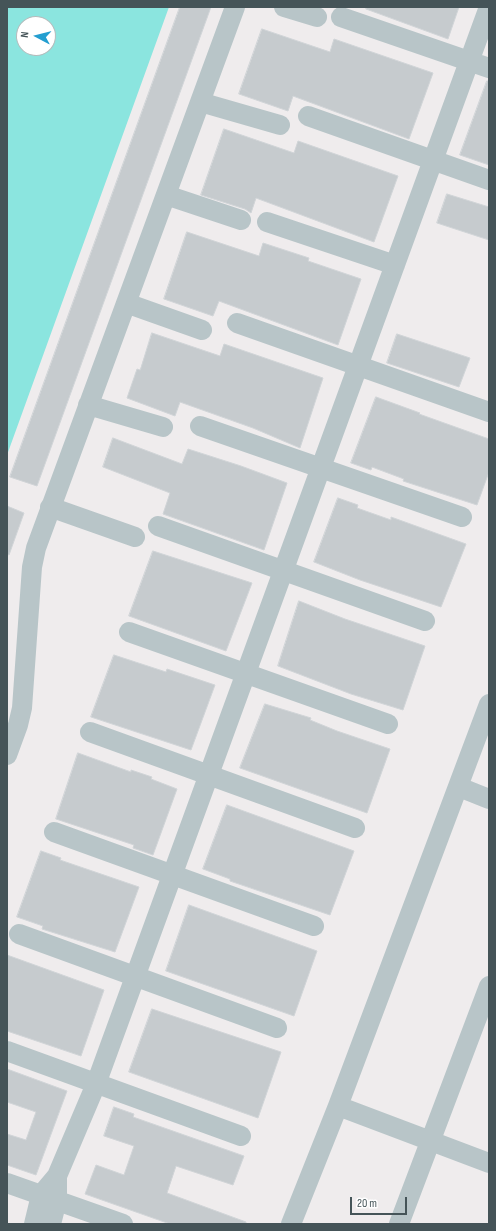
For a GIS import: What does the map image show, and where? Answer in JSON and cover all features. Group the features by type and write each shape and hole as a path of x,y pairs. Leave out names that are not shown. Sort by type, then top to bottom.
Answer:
{"street":[{"path":"7,755 18,725 22,708 32,566 36,548 235,7"},
{"path":"284,7 317,17"},
{"path":"34,1224 49,1198 96,1084 489,7"},
{"path":"341,17 489,68"},
{"path":"200,102 280,125"},
{"path":"308,116 489,180"},
{"path":"166,195 242,220"},
{"path":"267,222 395,265"},
{"path":"126,303 202,330"},
{"path":"237,323 489,412"},
{"path":"88,405 163,427"},
{"path":"200,426 462,517"},
{"path":"50,507 135,537"},
{"path":"158,526 425,621"},
{"path":"129,632 388,724"},
{"path":"291,1224 338,1106 489,704"},
{"path":"90,732 355,828"},
{"path":"459,787 489,799"},
{"path":"54,832 314,926"},
{"path":"19,934 277,1028"},
{"path":"399,1224 489,986"},
{"path":"7,1051 241,1136"},
{"path":"338,1106 489,1163"},
{"path":"7,1183 123,1224"},
{"path":"49,1198 51,1224"}],"water":[{"path":"7,7 169,7 7,455"}],"building":[{"path":"180,7 211,7 37,486 10,477"},
{"path":"367,7 459,7 448,39 366,9"},
{"path":"262,29 330,52 334,39 433,73 409,139 293,96 288,111 239,94"},
{"path":"487,81 489,81 489,165 460,155"},
{"path":"224,129 294,153 298,141 398,176 374,242 256,198 251,213 245,209 201,195"},
{"path":"447,194 489,207 489,240 437,223"},
{"path":"187,232 259,256 263,243 309,258 308,261 361,279 338,345 219,301 213,316 164,299"},
{"path":"152,333 220,356 224,344 323,378 300,448 253,428 180,402 175,416 127,398 137,369 140,370"},
{"path":"397,334 470,358 459,387 387,363"},
{"path":"376,397 489,439 489,472 477,505 403,481 404,479 372,467 371,470 351,463"},
{"path":"113,438 182,464 188,449 287,483 264,550 163,514 170,493 103,467"},
{"path":"338,498 358,505 357,508 391,520 391,517 466,544 441,607 360,580 314,562"},
{"path":"7,506 24,513 9,555 7,554"},
{"path":"153,551 252,583 226,651 129,616"},
{"path":"299,601 345,619 425,646 403,710 351,694 278,666"},
{"path":"114,655 166,672 167,669 215,685 191,750 91,717"},
{"path":"265,704 311,718 310,720 337,731 390,749 367,813 240,768"},
{"path":"78,753 131,772 131,770 152,777 151,779 177,789 153,855 133,848 134,845 56,819"},
{"path":"227,805 354,851 330,915 230,881 230,879 203,869"},
{"path":"41,851 61,858 60,860 139,887 115,952 42,929 43,926 17,917"},
{"path":"189,905 317,951 294,1016 166,971"},
{"path":"7,955 104,990 81,1056 7,1031"},
{"path":"152,1009 281,1052 258,1118 129,1072"},
{"path":"7,1069 67,1091 36,1175 7,1165 7,1134 26,1140 36,1112 7,1102"},
{"path":"114,1107 134,1114 133,1117 244,1156 233,1185 176,1166 167,1193 246,1222 246,1224 170,1224 85,1194 96,1165 124,1175 134,1146 104,1136"}]}
